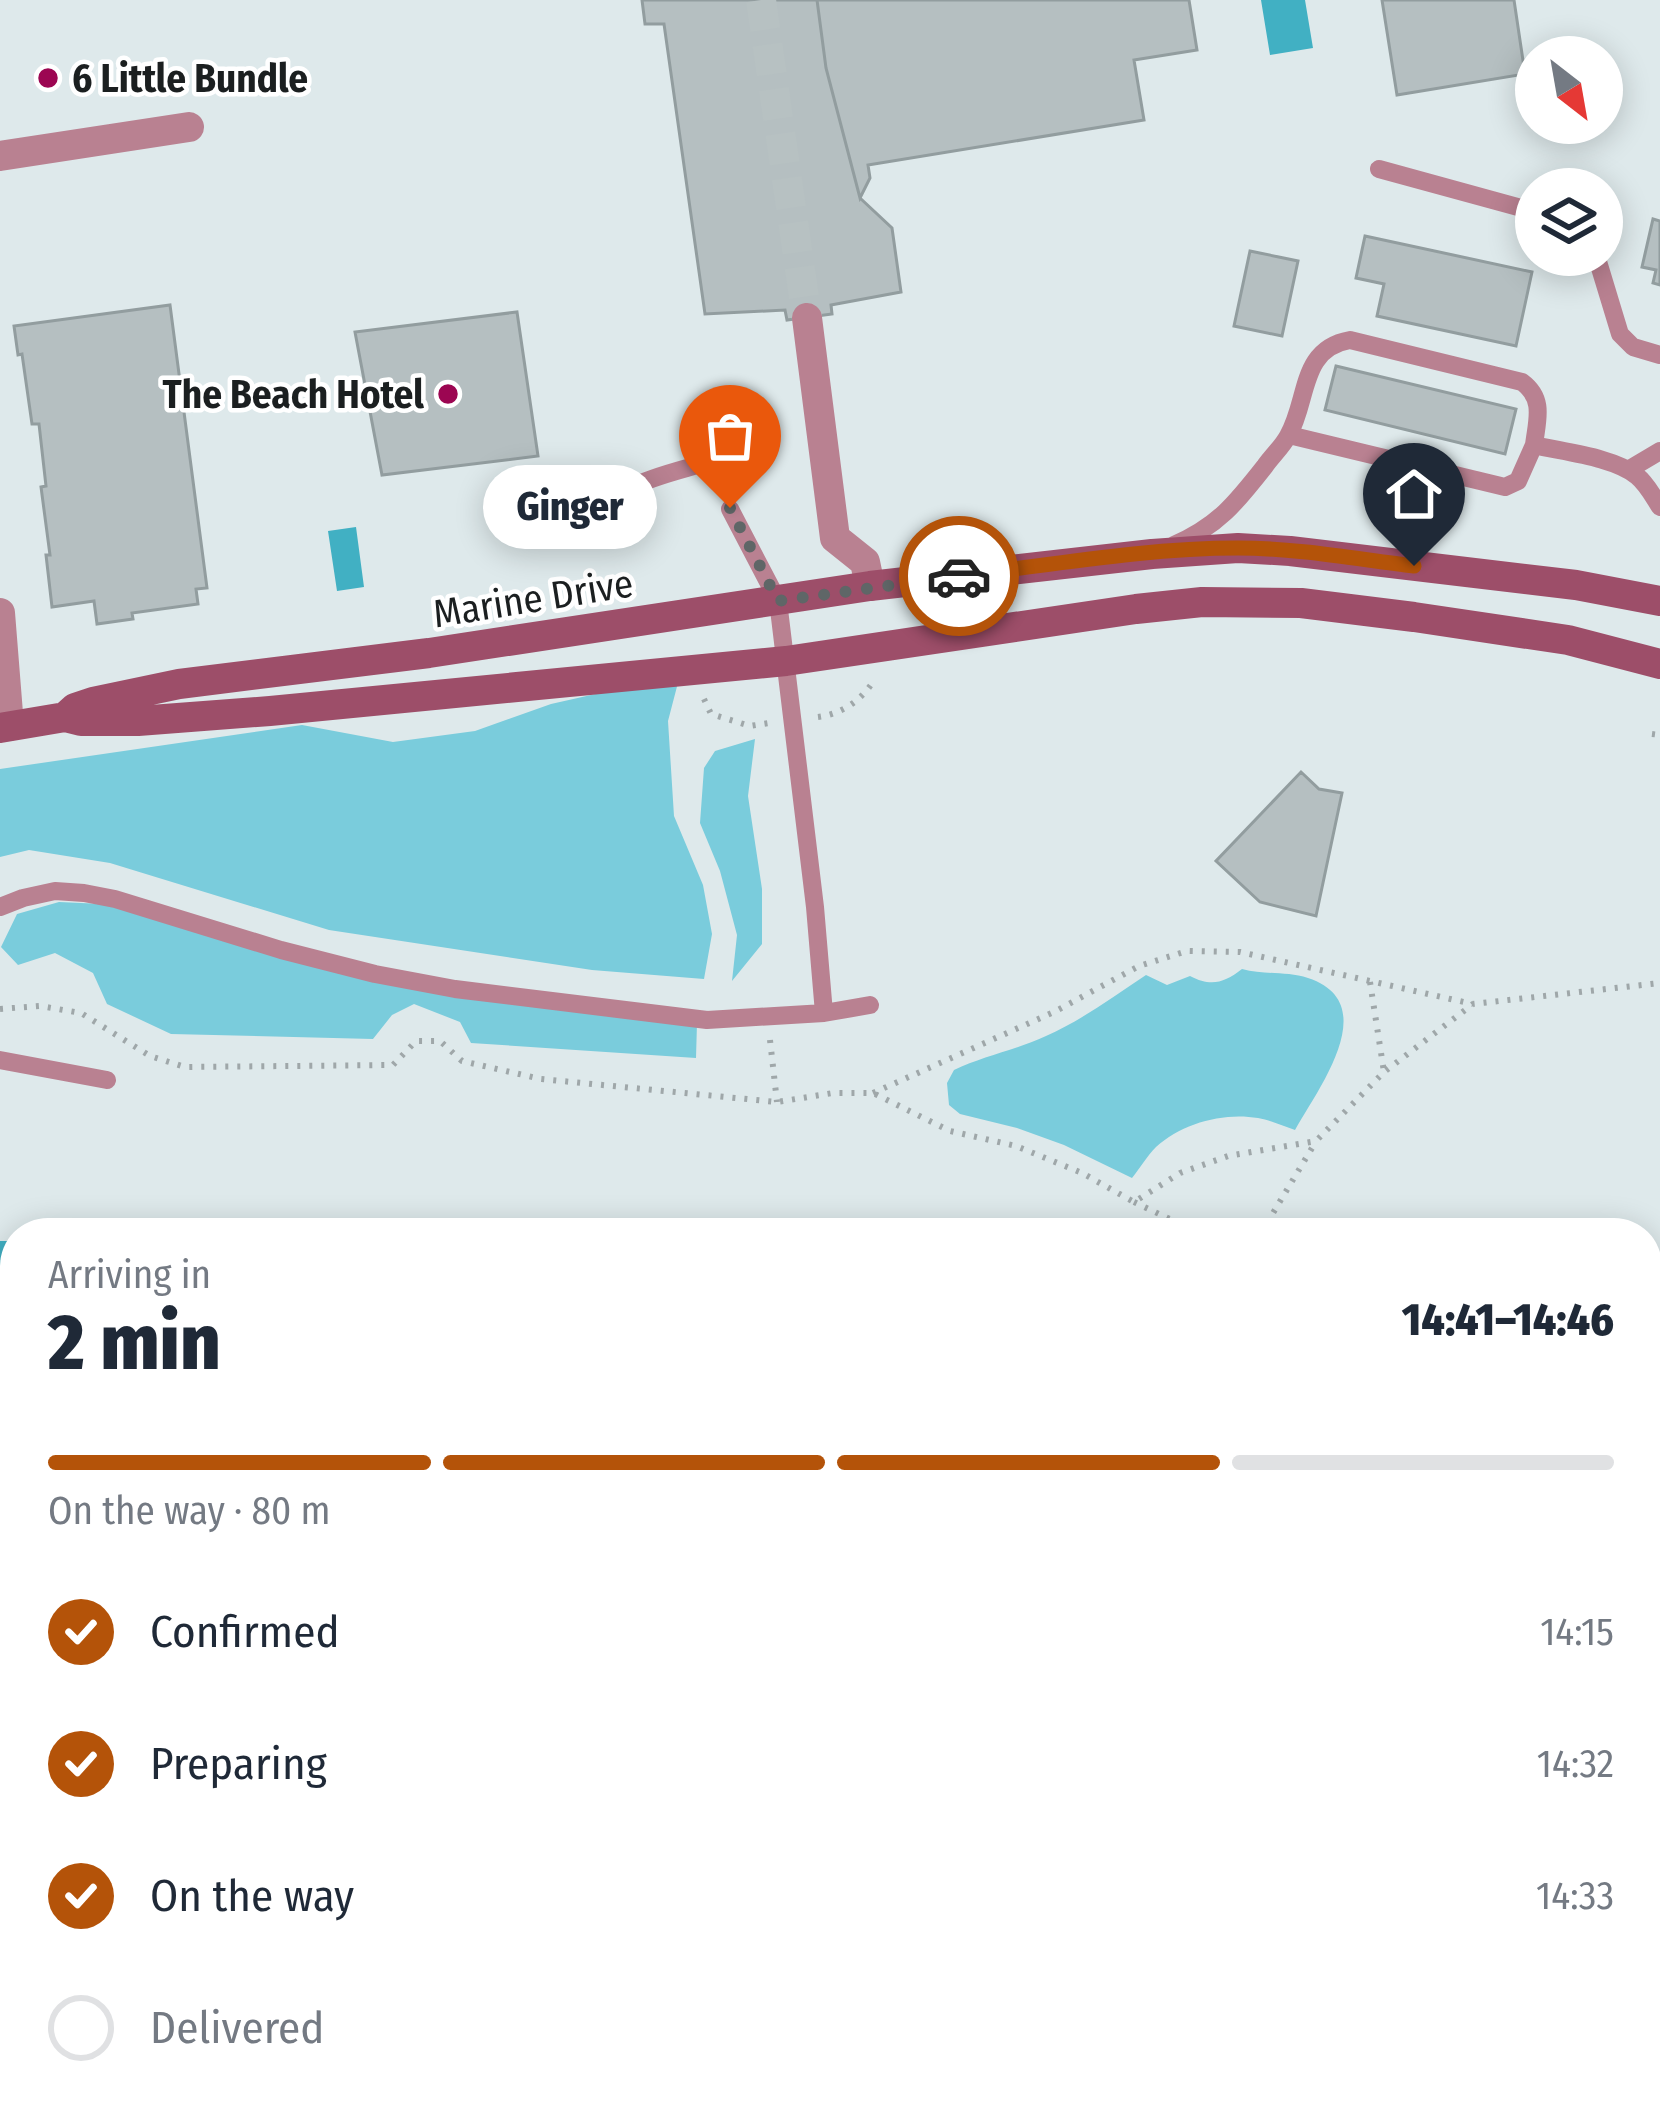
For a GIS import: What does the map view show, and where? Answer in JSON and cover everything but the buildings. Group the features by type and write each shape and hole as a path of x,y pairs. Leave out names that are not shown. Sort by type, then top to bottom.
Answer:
{"main road":[{"name":"Marine Drive","path":"65,717 93,702 179,684 429,653 870,586 1153,554 1238,548 1306,553 1576,585 1660,601"},
{"name":"Marine Drive","path":"5,727 65,717 80,722 139,721 271,711 786,661 1202,602 1301,603 1568,640 1660,664"}],"street":[{"path":"0,156 189,127"},
{"path":"807,318 835,538 865,562 870,586"},
{"path":"0,613 5,727"}],"lane":[{"path":"1379,169 1515,206"},
{"path":"1602,276 1620,334 1633,347 1660,355"},
{"path":"1153,554 1200,533 1236,503 1289,435 1312,365 1325,348 1350,340 1522,382 1532,389 1539,406 1534,445 1518,481 1505,487 1289,435"},
{"path":"1534,445 1628,470 1640,478 1660,507"},
{"path":"1628,470 1660,451"},
{"path":"600,525 607,502 628,489 704,463"},
{"path":"730,508 778,601 824,1013"},
{"path":"0,908 55,891 84,893 375,974 455,989 707,1020 824,1013 870,1005"},
{"path":"0,1060 107,1080"}],"path":[{"path":"0,1009 40,1006 81,1013 150,1056 185,1067 393,1065 416,1041 440,1041 462,1061 542,1079 776,1102 833,1093 873,1093 1054,1012 1139,966 1187,951 1240,952 1472,1004 1660,983"},
{"path":"1370,982 1384,1072"},
{"path":"1270,1218 1316,1141 1384,1072 1472,1004"},
{"path":"768,1018 776,1102"},
{"path":"873,1093 950,1131 1016,1146 1082,1173 1167,1218"},
{"path":"1133,1202 1180,1173 1228,1156 1316,1141"}],"shaded area":[{"path":"1261,0 1305,0 1313,48 1270,55"},
{"path":"356,527 364,587 337,591 328,531"},
{"path":"680,675 668,721 674,816 703,885 712,934 704,979 592,970 329,930 110,863 29,850 0,857 0,769 302,725 393,742 475,731 551,704"},
{"path":"755,739 748,796 762,889 762,944 732,981 737,935 720,871 700,823 704,768 715,751"},
{"path":"59,902 103,904 290,960 697,1023 696,1058 471,1043 460,1022 414,1004 392,1015 373,1039 171,1034 107,1004 93,973 55,953 18,965 1,947 17,914"},
{"path":"1242,969 1308,978 1330,990 1341,1007 1339,1048 1295,1130 1245,1117 1204,1121 1166,1139 1132,1178 1064,1145 960,1114 949,1105 947,1083 954,1070 1059,1030 1146,975 1167,985 1190,976 1223,980"}],"tunnel":[{"path":"761,0 807,318"}],"way so far":[{"path":"730,508 778,601 959,576"}],"place":[{"name":"6 Little Bundle","path":"48,78"},
{"name":"The Beach Hotel","path":"448,394"},
{"name":"Ginger","path":"730,508"}],"route":[{"path":"959,576 1238,548 1414,566"}]}
